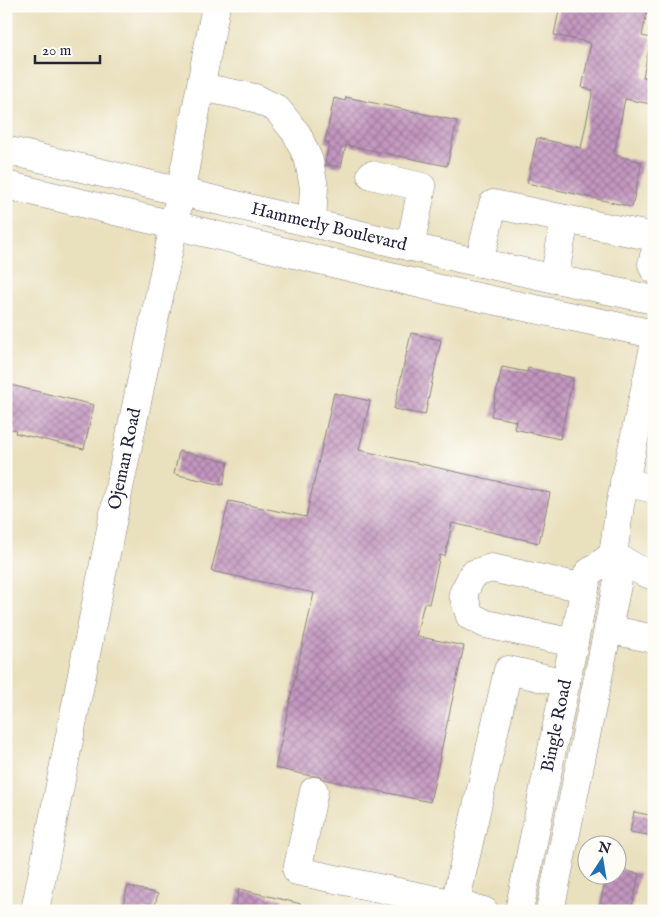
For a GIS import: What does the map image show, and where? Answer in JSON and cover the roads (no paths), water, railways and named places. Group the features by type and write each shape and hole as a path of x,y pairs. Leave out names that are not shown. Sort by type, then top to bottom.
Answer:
{"main road":[{"name":"Ojeman Road","path":"34,911 181,191 216,6"},
{"path":"201,87 255,98 277,109 297,134 309,160 314,187 312,223"},
{"name":"Hammerly Boulevard","path":"6,150 479,263 654,300"},
{"path":"371,175 422,188 410,246"},
{"name":"Hammerly Boulevard","path":"6,185 449,291 654,334"},
{"path":"479,263 493,204 654,236"},
{"path":"554,278 565,219"},
{"path":"654,256 652,264 654,269"},
{"name":"Bingle Road","path":"550,911 618,580 613,554 620,505 654,347"},
{"path":"624,482 654,489"},
{"path":"613,554 643,572 654,576"},
{"name":"Bingle Road","path":"519,911 588,573 613,554"},
{"path":"585,588 491,568 473,574 463,594 470,616 570,664 599,672"},
{"path":"608,629 654,639"},
{"path":"455,904 508,670 570,664"},
{"path":"314,791 297,871 484,911"}]}
